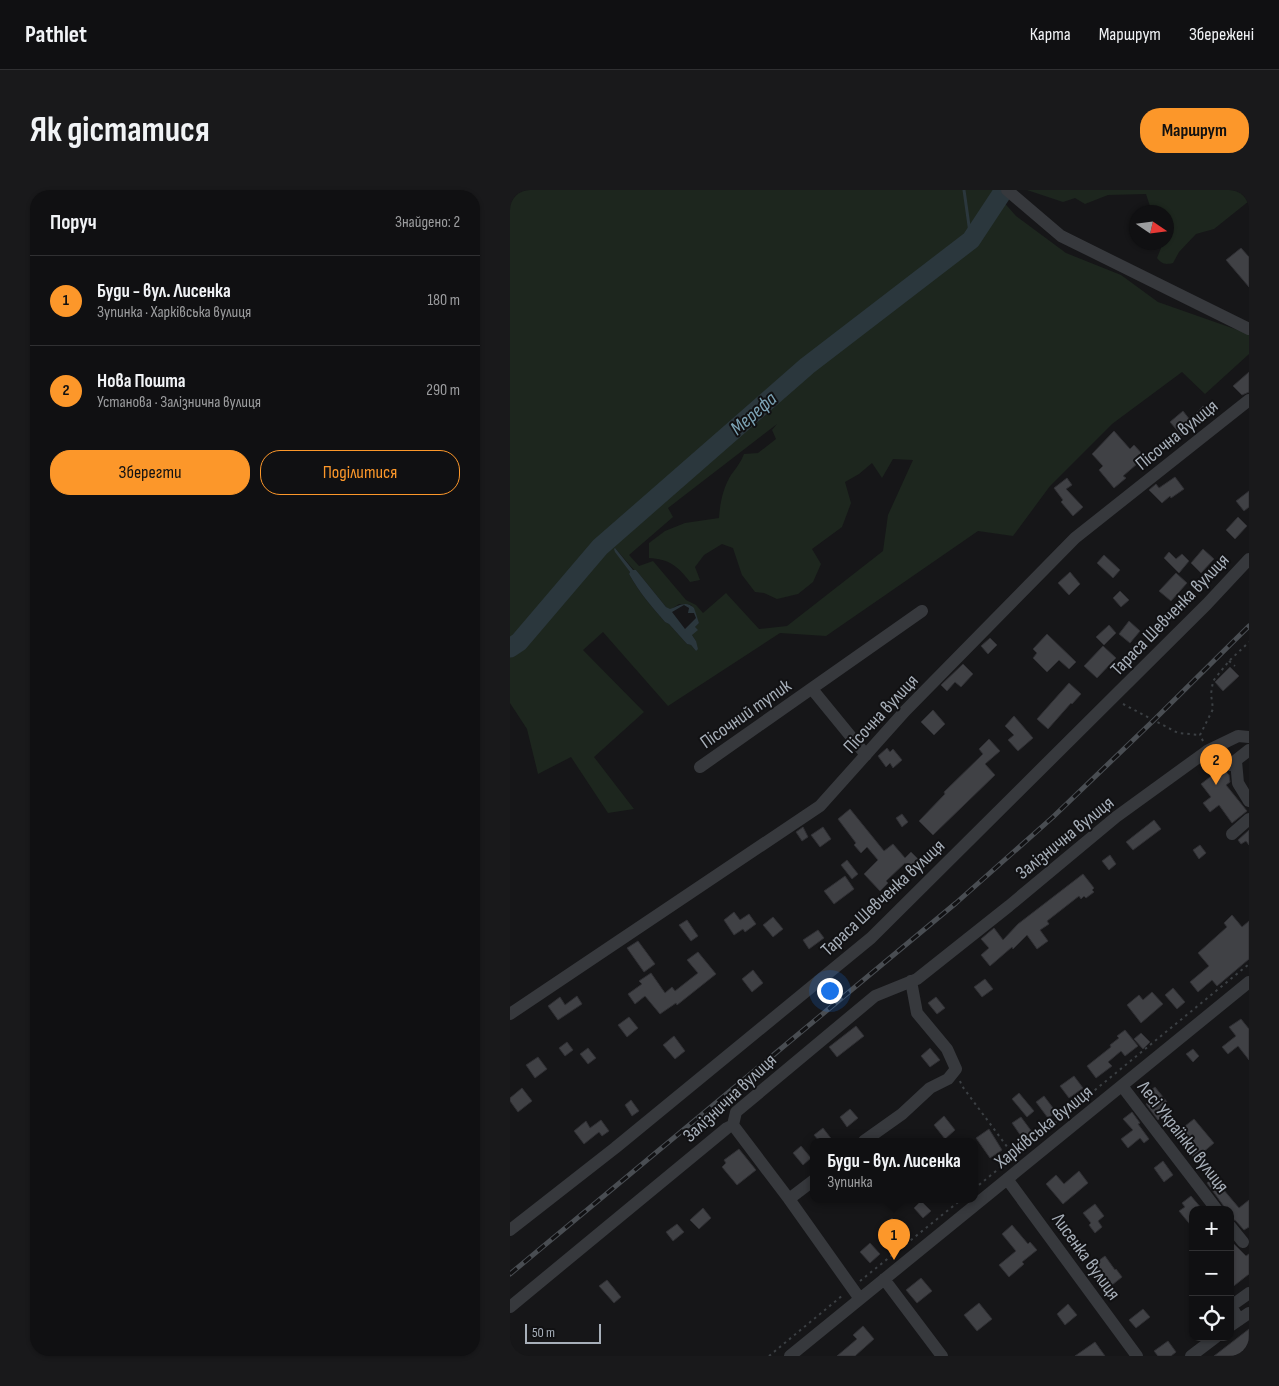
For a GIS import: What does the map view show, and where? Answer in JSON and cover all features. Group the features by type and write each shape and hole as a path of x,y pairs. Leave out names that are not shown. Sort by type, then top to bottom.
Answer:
{"street":[{"path":"1011,194 1061,236 1249,329"},
{"name":"Пісочна вулиця","path":"510,1014 820,806 905,711 1075,538 1249,400"},
{"name":"Тараса Шевченка вулиця","path":"510,1230 615,1148 871,938 1207,604 1249,559"},
{"name":"Пісочний тупик","path":"700,767 922,611"},
{"name":"Пісочний тупик","path":"812,688 866,755"},
{"name":"Залізнична вулиця","path":"510,1307 733,1125 736,1112 875,996 917,979 1116,817 1207,751 1238,736 1249,737"},
{"path":"1249,750 1233,763 1238,783 1249,801"},
{"path":"1232,834 1249,819"},
{"path":"868,1138 902,1114 930,1088 948,1079 956,1069 947,1049 917,1013 911,982"},
{"name":"Харківська вулиця","path":"978,1203 1248,984"},
{"name":"Лесі Українки вулиця","path":"1122,1086 1214,1206"},
{"path":"733,1125 789,1199 860,1299"},
{"name":"Лисенка вулиця","path":"1007,1179 1137,1356"},
{"path":"789,1199 810,1183"},
{"name":"Харківська вулиця","path":"790,1356 977,1203"},
{"path":"1234,1231 1242,1242"},
{"path":"884,1279 942,1356"},
{"path":"1239,1320 1231,1306 1249,1293"},
{"path":"1191,1356 1211,1341"}],"path":[{"path":"1200,735 1213,709 1211,694 1213,681 1249,642"},
{"path":"1230,661 1235,666"},
{"path":"1114,697 1125,705 1178,733 1200,735"},
{"path":"1200,735 1207,751"},
{"path":"978,1186 1249,964"},
{"path":"956,1069 962,1086 1014,1156"},
{"path":"769,1356 957,1203"}],"shaded area":[{"path":"510,190 993,190 1016,216 1066,253 1121,275 1158,302 1249,334 1249,354 1205,394 1182,372 1112,424 1050,486 1013,536 978,531 826,636 780,633 668,706 603,632 583,650 644,712 594,757 634,809 608,813 571,757 538,774 527,729 510,703","holes":["777,424 772,430 776,439 758,453 744,454 731,475 722,496 719,518 685,523 665,531 649,543 649,558 672,564 690,582 700,580 695,567 704,555 722,544 733,548 742,575 755,592 764,593 777,599 798,594 813,582 821,564 812,549 842,527 851,503 845,482 859,474 872,463 882,478 893,459 913,460 888,515 883,551 787,626 759,629 726,593 703,613 696,605 686,600 653,561 639,566 629,555 673,517 668,508","615,548 636,570 666,607 670,610 679,604 691,605 699,623 692,635 696,641 696,651 665,622 646,599 633,581 629,574 630,572"]},
{"path":"1027,190 1249,190 1249,201 1214,229 1196,234 1179,252 1173,263 1166,264 1157,258 1160,250 1174,250 1174,205 1150,205 1146,194 1108,195 1085,204 1075,198 1063,202"},
{"path":"614,549 633,570 636,570 666,607 670,609 679,605 688,604 694,608 699,623 695,627 698,630 692,635 698,649 696,651 665,622 651,605 637,587 629,574 630,572","holes":["684,605 689,608 688,613 694,613 696,618 685,629 672,612"]}],"building":[{"path":"1241,248 1249,257 1249,287 1226,260"},
{"path":"1249,372 1249,392 1242,395 1233,386"},
{"path":"1203,406 1211,413 1182,436 1170,422 1183,411 1190,420"},
{"path":"1114,431 1130,449 1134,445 1145,457 1123,476 1126,478 1114,488 1099,470 1103,466 1092,454"},
{"path":"1175,477 1184,489 1171,498 1170,496 1162,503 1149,490 1156,484 1159,488"},
{"path":"1067,478 1072,485 1066,489 1083,507 1073,516 1061,502 1063,500 1054,488"},
{"path":"1249,491 1249,507 1244,511 1236,501"},
{"path":"1238,517 1247,526 1235,539 1226,530"},
{"path":"1203,549 1214,559 1201,573 1191,563"},
{"path":"1169,552 1176,559 1182,554 1189,561 1179,573 1164,558"},
{"path":"1104,555 1120,570 1113,578 1097,563"},
{"path":"1070,572 1080,584 1069,595 1058,583"},
{"path":"1176,573 1187,583 1171,601 1159,591"},
{"path":"1120,591 1129,600 1121,607 1113,598"},
{"path":"1129,621 1140,631 1130,643 1119,634"},
{"path":"1109,625 1116,633 1104,645 1096,637"},
{"path":"1047,634 1076,662 1069,669 1059,660 1047,672 1033,658 1037,653 1033,649"},
{"path":"990,638 997,645 988,654 981,646"},
{"path":"1138,641 1144,647 1135,657 1129,651"},
{"path":"1103,646 1116,658 1097,678 1084,666"},
{"path":"963,664 973,674 961,687 955,682 947,691 941,685"},
{"path":"1230,667 1239,676 1223,691 1215,682"},
{"path":"1069,683 1081,694 1048,729 1037,719"},
{"path":"933,710 945,724 934,735 921,722"},
{"path":"1014,716 1033,738 1018,751 1008,740 1014,735 1005,726"},
{"path":"989,739 1000,751 985,764 995,775 933,835 919,821 945,794 944,792 983,754 979,749"},
{"path":"887,748 890,752 893,749 902,760 893,768 890,763 886,767 878,756"},
{"path":"1220,754 1224,759 1222,767 1229,775 1230,782 1226,785 1247,811 1232,823 1219,805 1210,812 1203,803 1211,797 1201,784 1214,774 1206,763"},
{"path":"850,809 884,851 893,844 905,858 911,852 921,862 913,870 905,863 886,881 888,883 880,891 864,874 878,860 867,847 861,853 838,819"},
{"path":"902,814 908,822 902,827 896,818"},
{"path":"1154,820 1161,829 1133,850 1126,842"},
{"path":"803,827 808,837 802,841 796,832"},
{"path":"823,827 831,839 820,847 811,835"},
{"path":"1249,830 1249,845 1246,841 1241,844 1238,840"},
{"path":"1200,845 1206,853 1199,859 1193,850"},
{"path":"1110,855 1116,864 1109,870 1102,861"},
{"path":"847,860 858,874 852,879 841,865"},
{"path":"1083,874 1094,888 1092,890 1094,892 1086,898 1084,896 1081,899 1079,896 1047,921 1049,924 1040,930 1048,941 1037,949 1027,935 1013,949 1012,947 990,966 981,955 989,948 981,939 994,928 1003,940 1018,924"},
{"path":"845,876 854,889 834,904 824,891"},
{"path":"734,912 740,920 749,914 756,924 745,932 743,929 734,935 724,920"},
{"path":"1232,915 1242,927 1249,921 1249,959 1217,986 1212,980 1198,992 1190,982 1209,966 1198,953 1227,927 1224,923"},
{"path":"773,917 783,929 773,937 763,925"},
{"path":"687,920 698,936 691,941 679,925"},
{"path":"818,930 824,938 809,949 803,940"},
{"path":"638,941 655,964 644,972 627,948"},
{"path":"698,952 716,974 677,1005 676,1003 660,1014 645,996 635,1004 628,994 642,984 639,981 651,973 665,993 672,987 675,991 698,973 687,960"},
{"path":"753,970 763,983 752,992 742,979"},
{"path":"985,979 993,989 982,997 974,987"},
{"path":"1173,988 1185,1002 1177,1009 1165,995"},
{"path":"1152,992 1163,1004 1141,1023 1127,1005 1139,995 1143,1000"},
{"path":"577,996 582,1004 558,1020 548,1006 560,997 565,1005"},
{"path":"936,997 945,1008 937,1014 928,1003"},
{"path":"629,1017 638,1028 627,1037 618,1025"},
{"path":"1241,1019 1249,1029 1249,1060 1238,1046 1228,1054 1222,1047 1236,1036 1229,1027"},
{"path":"856,1026 864,1036 837,1057 829,1047"},
{"path":"1125,1030 1138,1046 1125,1056 1121,1051 1108,1062 1112,1066 1096,1078 1087,1066 1111,1047 1110,1045 1119,1038 1117,1036"},
{"path":"1141,1033 1150,1042 1143,1049 1134,1039"},
{"path":"674,1036 685,1051 675,1059 663,1045"},
{"path":"567,1042 573,1050 565,1056 559,1048"},
{"path":"588,1048 596,1058 588,1064 580,1054"},
{"path":"930,1048 940,1060 930,1067 921,1056"},
{"path":"1193,1049 1199,1056 1193,1062 1186,1054"},
{"path":"538,1057 547,1069 535,1078 526,1065"},
{"path":"1074,1076 1083,1088 1069,1098 1060,1086"},
{"path":"1155,1087 1167,1102 1162,1106 1167,1112 1158,1120 1146,1104 1149,1102 1144,1095"},
{"path":"522,1088 532,1101 518,1112 510,1098"},
{"path":"1019,1093 1034,1111 1027,1117 1012,1099"},
{"path":"1044,1096 1056,1112 1048,1118 1036,1102"},
{"path":"631,1100 639,1111 632,1116 625,1105"},
{"path":"850,1109 858,1118 847,1127 840,1117"},
{"path":"1132,1112 1149,1139 1144,1143 1140,1138 1128,1148 1121,1139 1133,1130 1123,1119"},
{"path":"944,1116 955,1130 944,1138 934,1125"},
{"path":"1021,1117 1032,1132 1023,1139 1012,1123"},
{"path":"1194,1119 1214,1143 1195,1159 1175,1134"},
{"path":"601,1120 609,1131 602,1136 599,1132 584,1144 574,1131 586,1121 590,1128"},
{"path":"823,1128 831,1138 816,1138 814,1135"},
{"path":"989,1129 1002,1150 990,1158 978,1138 976,1138"},
{"path":"801,1146 810,1159 803,1165 793,1153"},
{"path":"739,1149 756,1170 737,1185 722,1167 726,1163 724,1160"},
{"path":"1163,1161 1173,1175 1164,1182 1154,1168"},
{"path":"1079,1171 1088,1183 1063,1204 1046,1184 1056,1175 1064,1184"},
{"path":"1217,1174 1226,1186 1223,1189 1239,1208 1249,1200 1249,1227 1244,1230 1234,1220 1234,1206 1223,1206 1207,1183"},
{"path":"1191,1196 1199,1206 1189,1206 1189,1223 1179,1211 1185,1207 1182,1203"},
{"path":"919,1203 923,1203 931,1211 923,1218 914,1208"},
{"path":"1095,1204 1104,1216 1098,1221 1102,1227 1095,1233 1089,1225 1091,1223 1083,1213"},
{"path":"703,1208 711,1218 699,1229 690,1220"},
{"path":"892,1218 905,1233 894,1242 882,1227"},
{"path":"677,1224 684,1232 673,1241 666,1232"},
{"path":"1012,1225 1028,1244 1030,1242 1037,1250 1022,1262 1024,1264 1009,1277 999,1265 1016,1251 1002,1234"},
{"path":"870,1243 880,1254 870,1263 860,1252"},
{"path":"1234,1244 1246,1256 1249,1254 1249,1274 1234,1286"},
{"path":"1105,1256 1122,1277 1112,1285 1094,1264"},
{"path":"921,1278 932,1291 917,1303 906,1290"},
{"path":"607,1280 621,1297 614,1303 599,1286"},
{"path":"979,1303 992,1319 977,1331 964,1315"},
{"path":"1068,1304 1077,1315 1065,1325 1057,1314"},
{"path":"1143,1309 1150,1317 1136,1328 1129,1320"},
{"path":"863,1326 874,1339 855,1356 837,1356 857,1339 853,1335"},
{"path":"1249,1329 1249,1353 1245,1356 1214,1356 1234,1341"},
{"path":"1168,1341 1176,1352 1171,1356 1158,1356 1154,1351"},
{"path":"1095,1342 1105,1356 1075,1356"}],"waterway":[{"path":"964,190 971,240"},
{"name":"Мерефа","path":"510,648 519,642 600,547 807,366 971,240 1004,190"}],"railway":[{"path":"510,1274 956,903 1053,817 1249,626"}],"place":[{"name":"Нова Пошта","path":"1216,785"},
{"name":"Буди - вул. Лисенка","path":"894,1260"}]}
